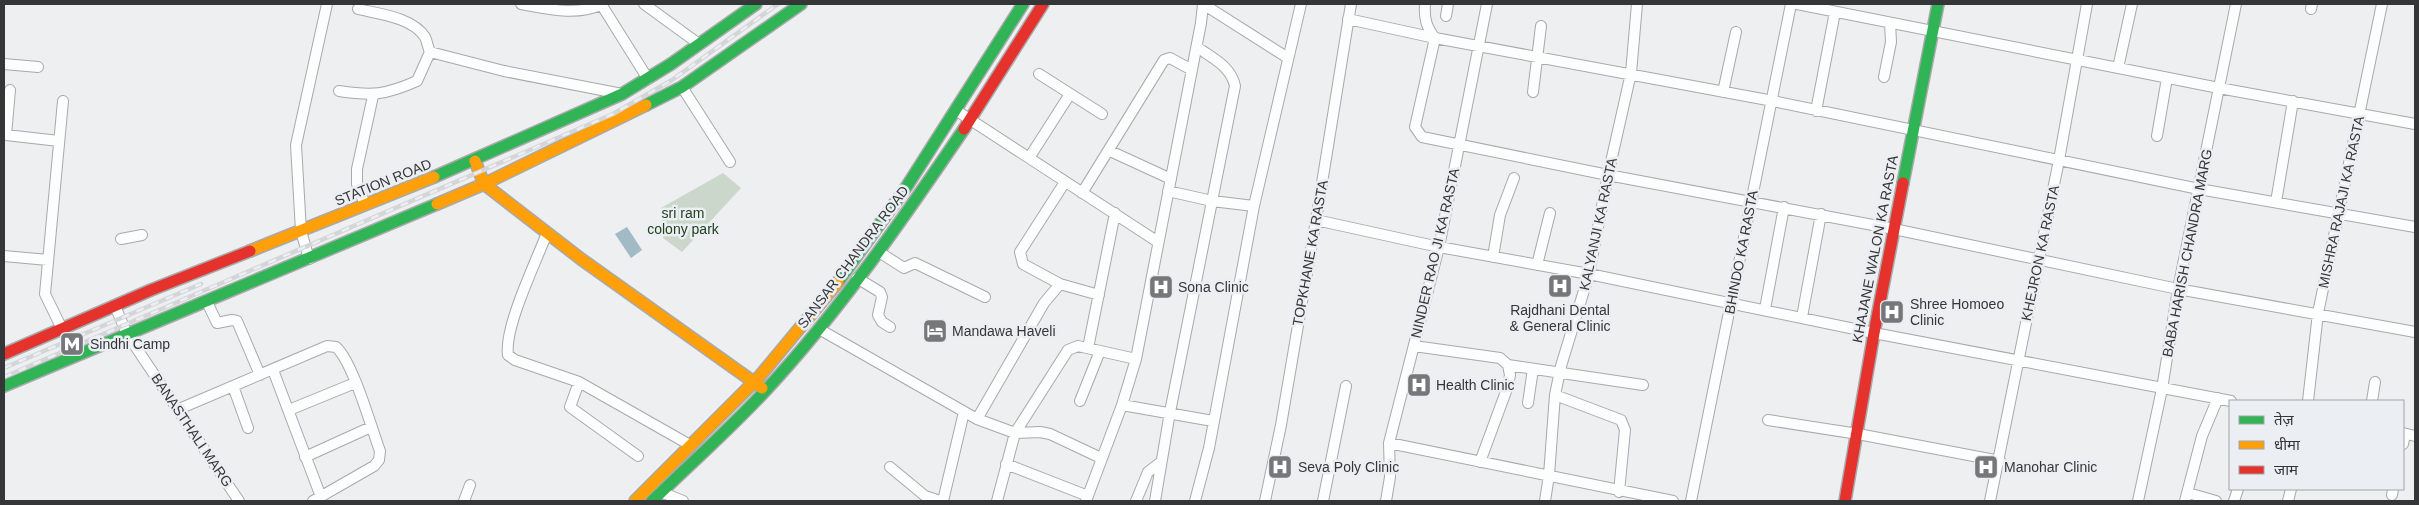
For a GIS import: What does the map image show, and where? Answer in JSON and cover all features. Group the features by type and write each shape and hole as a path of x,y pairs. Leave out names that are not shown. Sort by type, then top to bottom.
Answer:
{"street":[{"path":"309,258 301,231 296,145 327,4"},
{"path":"521,4 567,12 588,11 601,4 648,78"},
{"path":"644,4 699,44"},
{"path":"735,4 742,14"},
{"name":"STATION ROAD","path":"12,355 62,329 115,306 475,161 622,94 756,4"},
{"path":"4,386 484,184 682,87 801,4"},
{"name":"SANSAR CHANDRA ROAD","path":"635,501 755,382 812,315 887,213 957,111 1023,4"},
{"path":"1027,4 1040,8"},
{"path":"1006,464 1087,499 1122,404 1136,359 1203,4 1288,58"},
{"name":"TOPKHANE KA RASTA","path":"1265,501 1281,425 1351,4"},
{"path":"1425,4 1424,16 1428,29 1434,38 1414,127 1422,137 1459,143 1608,175 1821,214 2178,288 2415,332"},
{"path":"1446,16 1448,4"},
{"name":"NINDER RAO JI KA RASTA","path":"1386,501 1390,477 1390,443 1439,247 1487,4"},
{"name":"KALYANJI KA RASTA","path":"1545,501 1549,475 1555,395 1589,274 1608,175 1631,73 1637,4"},
{"name":"BHINDO KA RASTA","path":"1692,501 1791,4"},
{"path":"1797,4 2167,78 2415,124"},
{"path":"1853,15 1855,4"},
{"name":"KHAJANE WALON KA RASTA","path":"1845,501 1874,333 1938,4"},
{"name":"KHEJRON KA RASTA","path":"1990,501 2000,461 2018,359 2059,160 2087,4"},
{"path":"2118,68 2132,4"},
{"name":"BABA HARISH CHANDRA MARG","path":"2138,501 2162,389 2178,288 2236,4"},
{"name":"MISHRA RAJAJI KA RASTA","path":"2308,400 2318,313 2382,4"},
{"path":"1195,501 1209,448 1254,206 1288,58 1298,5"},
{"name":"SANSAR CHANDRA ROAD","path":"652,501 765,390 819,329 879,252 970,120 1040,8"},
{"path":"339,92 373,96 399,89 417,81 430,52 424,36 403,20 358,9"},
{"path":"1816,111 1835,12"},
{"path":"1348,18 1434,38 1631,73 1773,101 1913,132 2199,189 2415,227"},
{"path":"1884,77 1891,42 1890,23"},
{"path":"1533,92 1541,26"},
{"path":"1723,92 1736,32"},
{"path":"1155,501 1170,412 1235,86 1233,76 1228,69 1196,47"},
{"path":"430,52 504,71 622,94"},
{"path":"1082,193 1164,60 1170,58 1192,70"},
{"path":"4,64 38,67"},
{"path":"1039,74 1102,114"},
{"path":"2157,136 2167,78"},
{"path":"682,87 730,162"},
{"path":"10,90 6,135 59,141"},
{"path":"1029,158 1070,94"},
{"path":"365,205 358,184 357,169 373,96"},
{"path":"62,329 45,294 63,101"},
{"path":"2276,202 2293,101"},
{"path":"957,111 1158,242"},
{"path":"1110,150 1171,179"},
{"path":"475,161 484,184 653,312 765,390"},
{"path":"1492,257 1500,214 1514,178"},
{"path":"1065,182 1020,252 1023,264 1060,284 1099,295"},
{"path":"1168,191 1212,201 1254,206"},
{"path":"1765,309 1784,207"},
{"path":"1537,265 1550,212"},
{"path":"1088,348 1115,213"},
{"path":"1802,317 1821,214"},
{"path":"1316,220 1439,247 1589,274 1874,333 2229,401"},
{"path":"547,233 517,311 507,346 508,355 516,360 579,382 690,445"},
{"path":"121,239 142,235"},
{"path":"879,252 904,268 915,263 985,297"},
{"path":"4,256 48,260"},
{"path":"857,278 880,292 882,296 878,314 882,322 890,327"},
{"path":"977,419 1044,303 1060,284"},
{"path":"207,302 217,323 237,321 260,375"},
{"name":"BANASTHALI MARG","path":"115,306 127,334 239,501"},
{"path":"819,329 977,419 1015,433 1040,432 1050,434 1101,458"},
{"path":"179,409 327,346 336,347 342,352 380,451 379,460 374,466 317,499 289,410 273,370"},
{"path":"997,501 1015,433 1068,350 1078,346 1136,359"},
{"path":"1414,346 1500,358 1508,365 1643,385"},
{"path":"1080,401 1100,350"},
{"path":"1480,462 1508,386 1510,375 1508,365"},
{"path":"1528,402 1533,369"},
{"path":"579,382 570,407 638,456"},
{"path":"2372,400 2375,382"},
{"path":"289,410 355,383"},
{"path":"233,386 248,428"},
{"path":"1323,501 1346,386"},
{"path":"1555,395 1621,420 1625,430 1619,492"},
{"path":"2216,501 2186,497 2202,436 2218,398"},
{"path":"1122,404 1213,421"},
{"path":"890,467 925,496 942,501 964,412"},
{"path":"1768,420 1858,434 2000,461"},
{"path":"305,457 371,427"},
{"path":"1390,443 1549,475 1619,492 1673,501"},
{"path":"1136,501 1148,472 1161,462"},
{"path":"464,501 470,485"},
{"path":"661,492 683,501"}],"green space":[{"name":"sri ram colony park","path":"723,173 741,188 682,252 663,238 661,208"}],"water":[{"path":"627,227 642,250 631,258 615,234"}],"railway":[{"path":"4,377 613,114 672,80 778,4"},
{"path":"4,368 201,284"}],"traffic: fast":[{"path":"434,177 622,94 671,64 756,4"},
{"path":"646,105 682,87 801,4"},
{"path":"838,282 907,186 1023,4"},
{"path":"1903,183 1938,4"},
{"path":"652,501 724,433 766,390 820,328 894,230 964,129"},
{"path":"4,386 437,204"}],"traffic: slow":[{"path":"437,204 484,184 646,105"},
{"path":"475,161 484,184 581,259 762,388"},
{"path":"250,251 434,177"},
{"path":"635,501 759,377 838,282"}],"traffic: jam":[{"path":"964,129 1043,4"},
{"path":"1845,501 1874,333 1903,183"},
{"path":"4,354 151,290 250,251"}],"place":[{"name":"Rajdhani Dental & General Clinic","path":"1560,286"},
{"name":"Sona Clinic","path":"1161,287"},
{"name":"Shree Homoeo Clinic","path":"1892,312"},
{"name":"Mandawa Haveli","path":"935,331"},
{"name":"Sindhi Camp","path":"72,344"},
{"name":"Health Clinic","path":"1419,385"},
{"name":"Seva Poly Clinic","path":"1280,467"},
{"name":"Manohar Clinic","path":"1986,467"}]}
